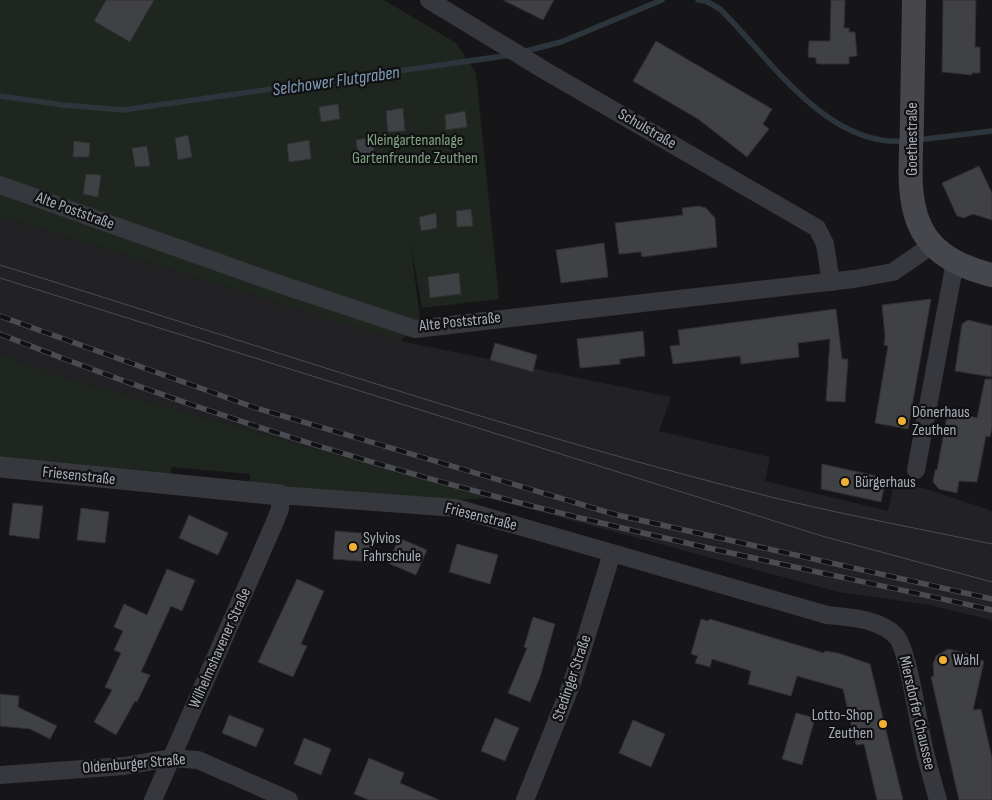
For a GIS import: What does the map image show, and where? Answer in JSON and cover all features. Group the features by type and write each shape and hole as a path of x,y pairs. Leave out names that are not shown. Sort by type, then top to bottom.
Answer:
{"main road":[{"name":"Goethestraße","path":"914,0 912,154 914,205 919,224 932,245 955,262 992,275"}],"street":[{"name":"Schulstraße","path":"429,0 532,63 817,228 824,244 831,282"},
{"name":"Alte Poststraße","path":"0,184 282,285 415,328 831,282 892,272 932,245"},
{"path":"916,470 955,262"},
{"name":"Friesenstraße","path":"0,467 280,495 456,508 827,614 858,618 889,629"},
{"name":"Wilhelmshavener Straße","path":"153,800 280,510 280,495"},
{"name":"Stedinger Straße","path":"525,800 572,683 612,553"},
{"name":"Miersdorfer Chaussee","path":"889,629 898,638 906,660 924,748 938,800"},
{"name":"Oldenburger Straße","path":"0,775 124,766 171,758 198,760 289,800"}],"shaded area":[{"path":"0,216 401,341 671,397 659,431 770,457 765,481 888,511 894,482 926,489 987,509 992,512 992,620 929,605 839,592 488,498 42,371 0,353"}],"green space":[{"name":"Kleingartenanlage Gartenfreunde Zeuthen","path":"0,0 384,0 456,43 476,73 499,299 422,308 410,239 420,318 401,341 0,216"},
{"path":"0,353 42,371 488,498 457,500 250,484 250,474 171,467 170,477 0,458"}],"building":[{"path":"106,0 154,0 130,42 94,21"},
{"path":"503,0 554,0 543,20"},
{"path":"831,0 845,0 844,28 849,28 849,32 855,32 857,56 849,57 849,64 820,64 816,63 816,58 808,57 809,41 830,41"},
{"path":"943,0 976,0 975,47 980,47 980,73 972,73 972,75 942,72"},
{"path":"656,41 772,109 763,124 769,129 747,157 698,119 633,81"},
{"path":"338,104 340,119 321,122 319,107"},
{"path":"403,108 405,131 388,132 386,111"},
{"path":"465,111 467,127 446,130 445,115"},
{"path":"188,135 192,157 178,160 175,138"},
{"path":"373,137 374,153 358,155 356,140"},
{"path":"309,140 311,159 289,162 287,144"},
{"path":"74,141 90,143 89,157 73,157"},
{"path":"147,146 150,166 135,167 132,148"},
{"path":"979,166 992,193 992,220 973,214 964,218 957,216 942,183"},
{"path":"86,174 101,175 98,197 83,194"},
{"path":"699,206 706,208 715,218 717,247 642,257 641,252 619,254 615,223 683,215 682,208"},
{"path":"471,209 473,226 457,227 456,211"},
{"path":"436,213 437,228 421,231 419,217"},
{"path":"604,243 608,277 561,283 556,250"},
{"path":"459,273 461,294 430,298 428,277"},
{"path":"931,299 908,429 875,423 888,346 884,345 882,305"},
{"path":"836,309 842,359 848,359 845,402 826,401 830,339 798,343 799,357 741,364 740,356 673,364 670,346 680,345 678,330"},
{"path":"968,320 992,326 992,377 955,371 962,324"},
{"path":"643,331 645,356 620,359 620,364 580,368 577,339"},
{"path":"495,343 537,355 533,372 490,360"},
{"path":"985,379 992,379 992,428 990,437 986,436 977,482 959,481 957,493 939,489 933,482 948,410 977,418"},
{"name":"Bürgerhaus","path":"822,464 886,478 881,502 821,489"},
{"path":"13,503 43,506 39,539 9,535"},
{"path":"81,508 109,512 105,543 77,540"},
{"path":"189,515 228,533 218,555 179,538"},
{"name":"Sylvios Fahrschule","path":"335,531 372,534 370,562 333,559"},
{"path":"399,538 427,550 416,575 388,563"},
{"path":"457,544 498,555 490,584 449,572"},
{"path":"167,569 195,580 182,611 171,606 141,672 150,675 137,702 135,701 116,735 94,722 112,690 105,687 121,653 114,650 123,631 114,627 124,604 147,615"},
{"path":"297,579 324,591 301,644 307,646 293,677 258,662"},
{"path":"533,617 555,624 540,677 530,702 508,693 527,648 524,647"},
{"path":"701,619 708,621 710,619 824,653 825,651 838,653 870,664 903,800 877,800 864,744 856,745 843,689 797,676 791,696 748,684 751,671 712,659 710,667 695,663 698,656 691,654"},
{"path":"948,649 975,655 974,659 984,661 973,710 981,709 992,758 992,800 959,800 931,677 934,676 933,664 936,656"},
{"path":"0,694 19,696 18,707 57,726 50,739 30,729 0,726"},
{"path":"796,713 815,718 802,765 782,759"},
{"path":"229,715 264,729 256,747 222,733"},
{"path":"495,718 519,728 505,761 481,751"},
{"path":"633,720 665,734 651,767 619,753"},
{"path":"304,738 331,749 321,775 294,764"},
{"path":"369,758 404,773 400,783 439,800 369,800 354,794"}],"waterway":[{"name":"Selchower Flutgraben","path":"522,52 561,42 662,0"},
{"name":"Selchower Flutgraben","path":"698,0 706,1 720,9 779,74 801,96 825,115 850,130 877,139 906,141"},
{"name":"Selchower Flutgraben","path":"0,96 63,105 123,110 511,55"},
{"name":"Selchower Flutgraben","path":"917,140 992,131"}],"tram line":[{"path":"0,265 388,388 681,474 779,499 992,544"},
{"path":"0,278 822,536 992,582"}],"railway":[{"path":"0,316 253,407 617,515 992,599"},
{"path":"0,334 151,391 228,417 305,442 461,487 665,538 992,610"}],"place":[{"name":"Dönerhaus Zeuthen","path":"902,421"},
{"name":"Bürgerhaus","path":"845,482"},
{"name":"Sylvios Fahrschule","path":"353,547"},
{"name":"Wahl","path":"943,660"},
{"name":"Lotto-Shop Zeuthen","path":"883,724"}]}
